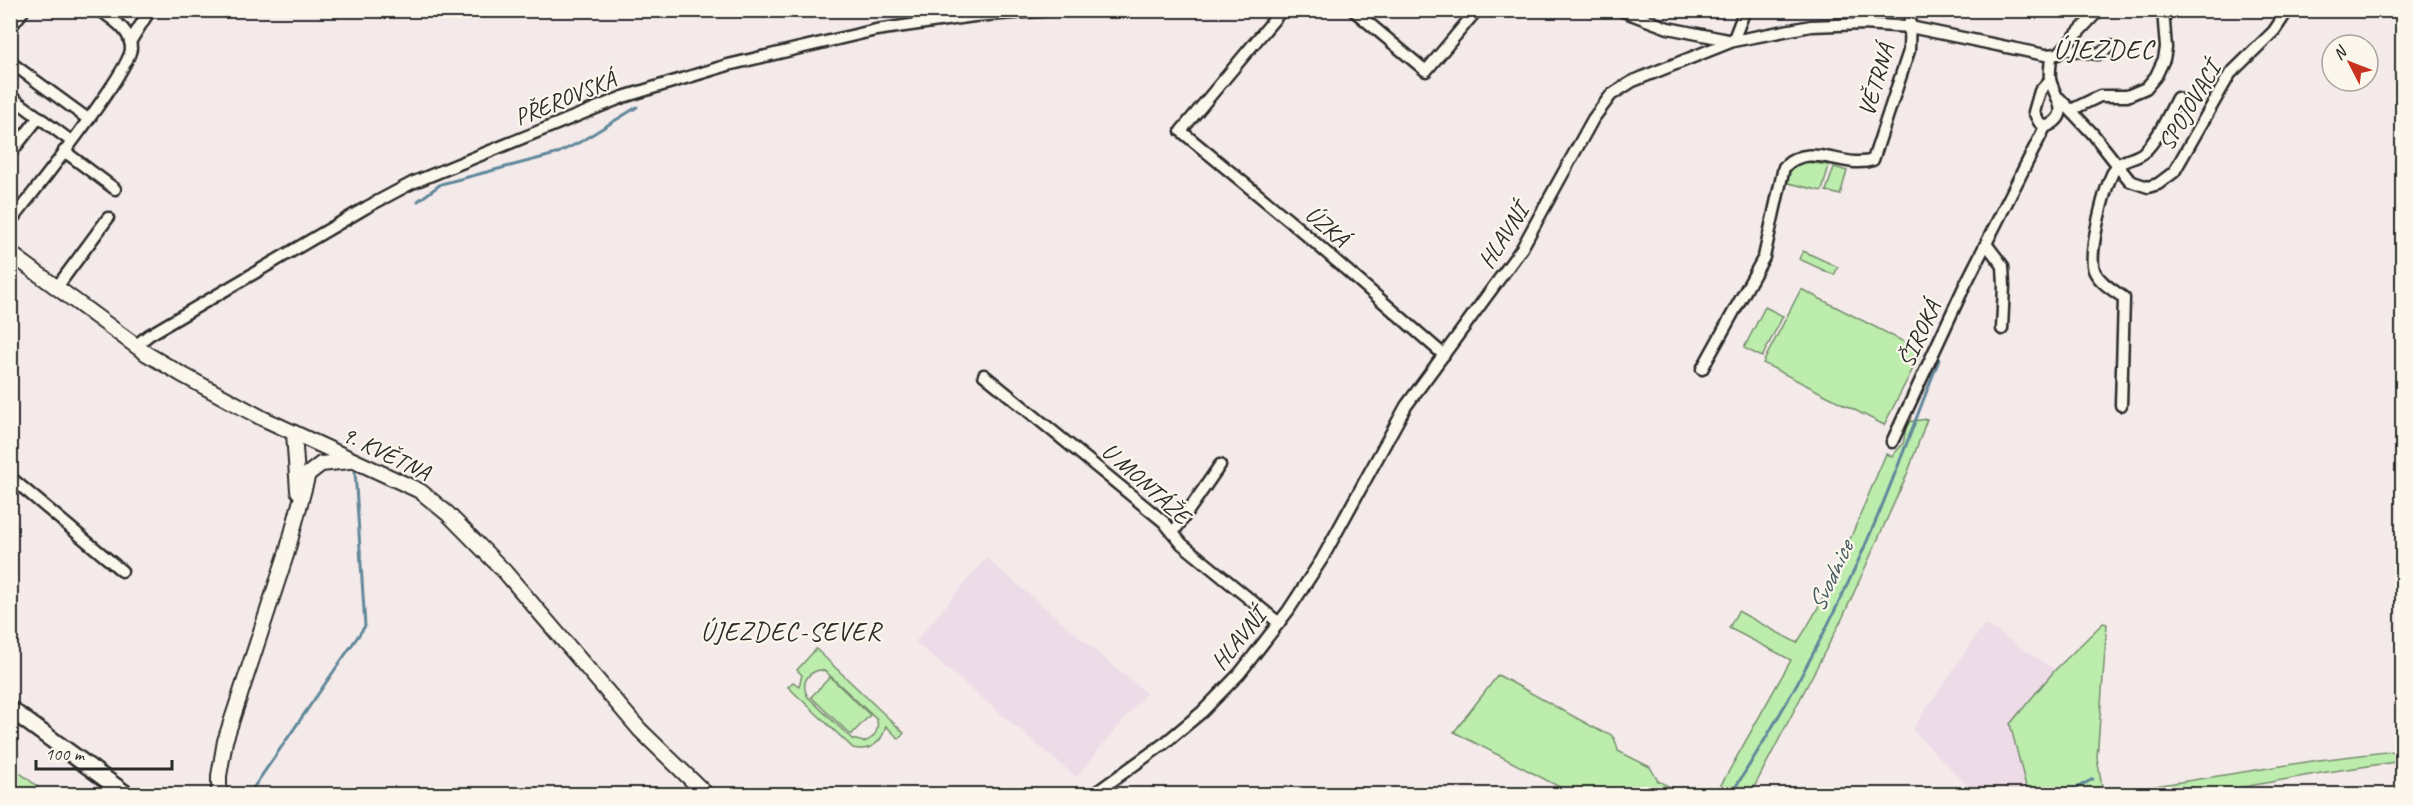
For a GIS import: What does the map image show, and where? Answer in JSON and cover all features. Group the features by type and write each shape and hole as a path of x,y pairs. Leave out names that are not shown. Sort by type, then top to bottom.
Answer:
{"main road":[{"name":"9. KVĚTNA","path":"10,253 135,346 181,374 294,434 420,491 448,514 505,572 640,730 706,795"},
{"path":"294,434 298,489 297,517"},
{"path":"219,795 219,776 225,741 297,517 306,479 311,470 328,462 355,461"},
{"path":"10,709 126,795"},
{"path":"10,721 110,795"}],"street":[{"path":"100,10 123,29 131,46"},
{"path":"10,222 126,66 131,46 150,10"},
{"name":"PŘEROVSKÁ","path":"135,346 148,335 261,268 412,183 623,97 728,65 876,30 974,16 1053,10"},
{"name":"ÚZKÁ","path":"1282,10 1181,131 1297,227 1444,355"},
{"path":"1353,10 1426,71 1477,10"},
{"path":"1620,10 1668,28 1733,41 1745,10"},
{"name":"VĚTRNÁ","path":"1702,369 1764,257 1784,167 1790,160 1812,154 1864,162 1873,160 1909,51 1910,10"},
{"path":"2059,98 2050,80 2051,55 2058,54 2065,49 2099,10"},
{"path":"2071,110 2100,96 2127,96 2146,87 2156,76 2164,59 2166,48 2163,10"},
{"name":"SPOJOVACÍ","path":"2059,98 2130,181 2148,187 2158,184 2174,172 2230,74 2274,31 2288,10"},
{"path":"10,28 19,12"},
{"name":"HLAVNÍ","path":"1094,795 1166,742 1202,712 1240,673 1279,623 1322,559 1406,406 1522,248 1593,119 1611,95 1633,81 1733,41 1812,26 1863,24 1910,27 2051,55"},
{"path":"2065,49 2098,54 2111,46"},
{"path":"10,62 88,119"},
{"path":"2045,127 2034,112 2040,91 2050,80"},
{"path":"10,96 71,141"},
{"name":"ŠIROKÁ","path":"1892,442 1959,298 2045,127 2058,116 2061,109 2059,98"},
{"name":"SPOJOVACÍ","path":"2117,165 2143,153 2159,135 2177,98"},
{"path":"10,154 39,117"},
{"path":"64,151 115,189"},
{"path":"2117,165 2105,189 2093,268 2099,279 2124,298 2121,405"},
{"path":"57,288 108,219"},
{"path":"1987,245 2003,266 2002,329"},
{"name":"U MONTÁŽE","path":"984,375 1164,522 1182,544 1279,623"},
{"path":"1173,534 1220,465"},
{"path":"10,477 122,571"}],"shaded area":[{"path":"986,558 1146,693 1076,777 915,642"},
{"path":"1983,626 1990,627 2055,670 2010,724 2028,794 1976,794 1912,730"}],"green space":[{"path":"1805,162 1829,165 1822,191 1788,183 1790,172 1796,164"},
{"path":"1834,167 1847,171 1840,195 1826,191"},
{"path":"1803,251 1838,267 1834,275 1799,259"},
{"path":"1801,289 1922,351 1884,425 1763,363"},
{"path":"1765,307 1783,316 1762,357 1744,348"},
{"path":"1927,419 1908,472 1843,617 1751,793 1716,794 1791,660 1729,628 1738,611 1797,643 1823,598 1886,454 1892,456 1903,444 1907,422"},
{"path":"2103,623 2107,624 2097,758 2102,786 2100,794 2092,788 2082,794 2028,794 2010,724 2055,670"},
{"path":"816,649 904,733 899,739 886,726 882,737 874,745 865,749 853,748 788,687 793,682 799,686 802,675 797,670","holes":["825,671 877,720 877,731 871,738 864,742 852,739 808,697 805,688 806,680 814,672"]},
{"path":"1498,675 1602,732 1609,733 1615,740 1618,751 1650,767 1658,781 1684,794 1573,794 1454,732"},
{"path":"830,677 870,715 851,735 811,697"},
{"path":"2402,750 2402,761 2204,794 2115,794 2114,788 2130,790 2319,760"},
{"path":"11,766 47,794 11,794"}],"waterway":[{"path":"418,201 441,184 556,154 637,107"},
{"name":"Svodnice","path":"1731,794 1790,696 1843,595 1882,505 1939,360"},
{"path":"249,794 365,626 355,471"},
{"path":"2065,794 2093,779"}],"district":[{"name":"ÚJEZDEC","path":"2104,49"},
{"name":"ÚJEZDEC-SEVER","path":"791,631"}]}
